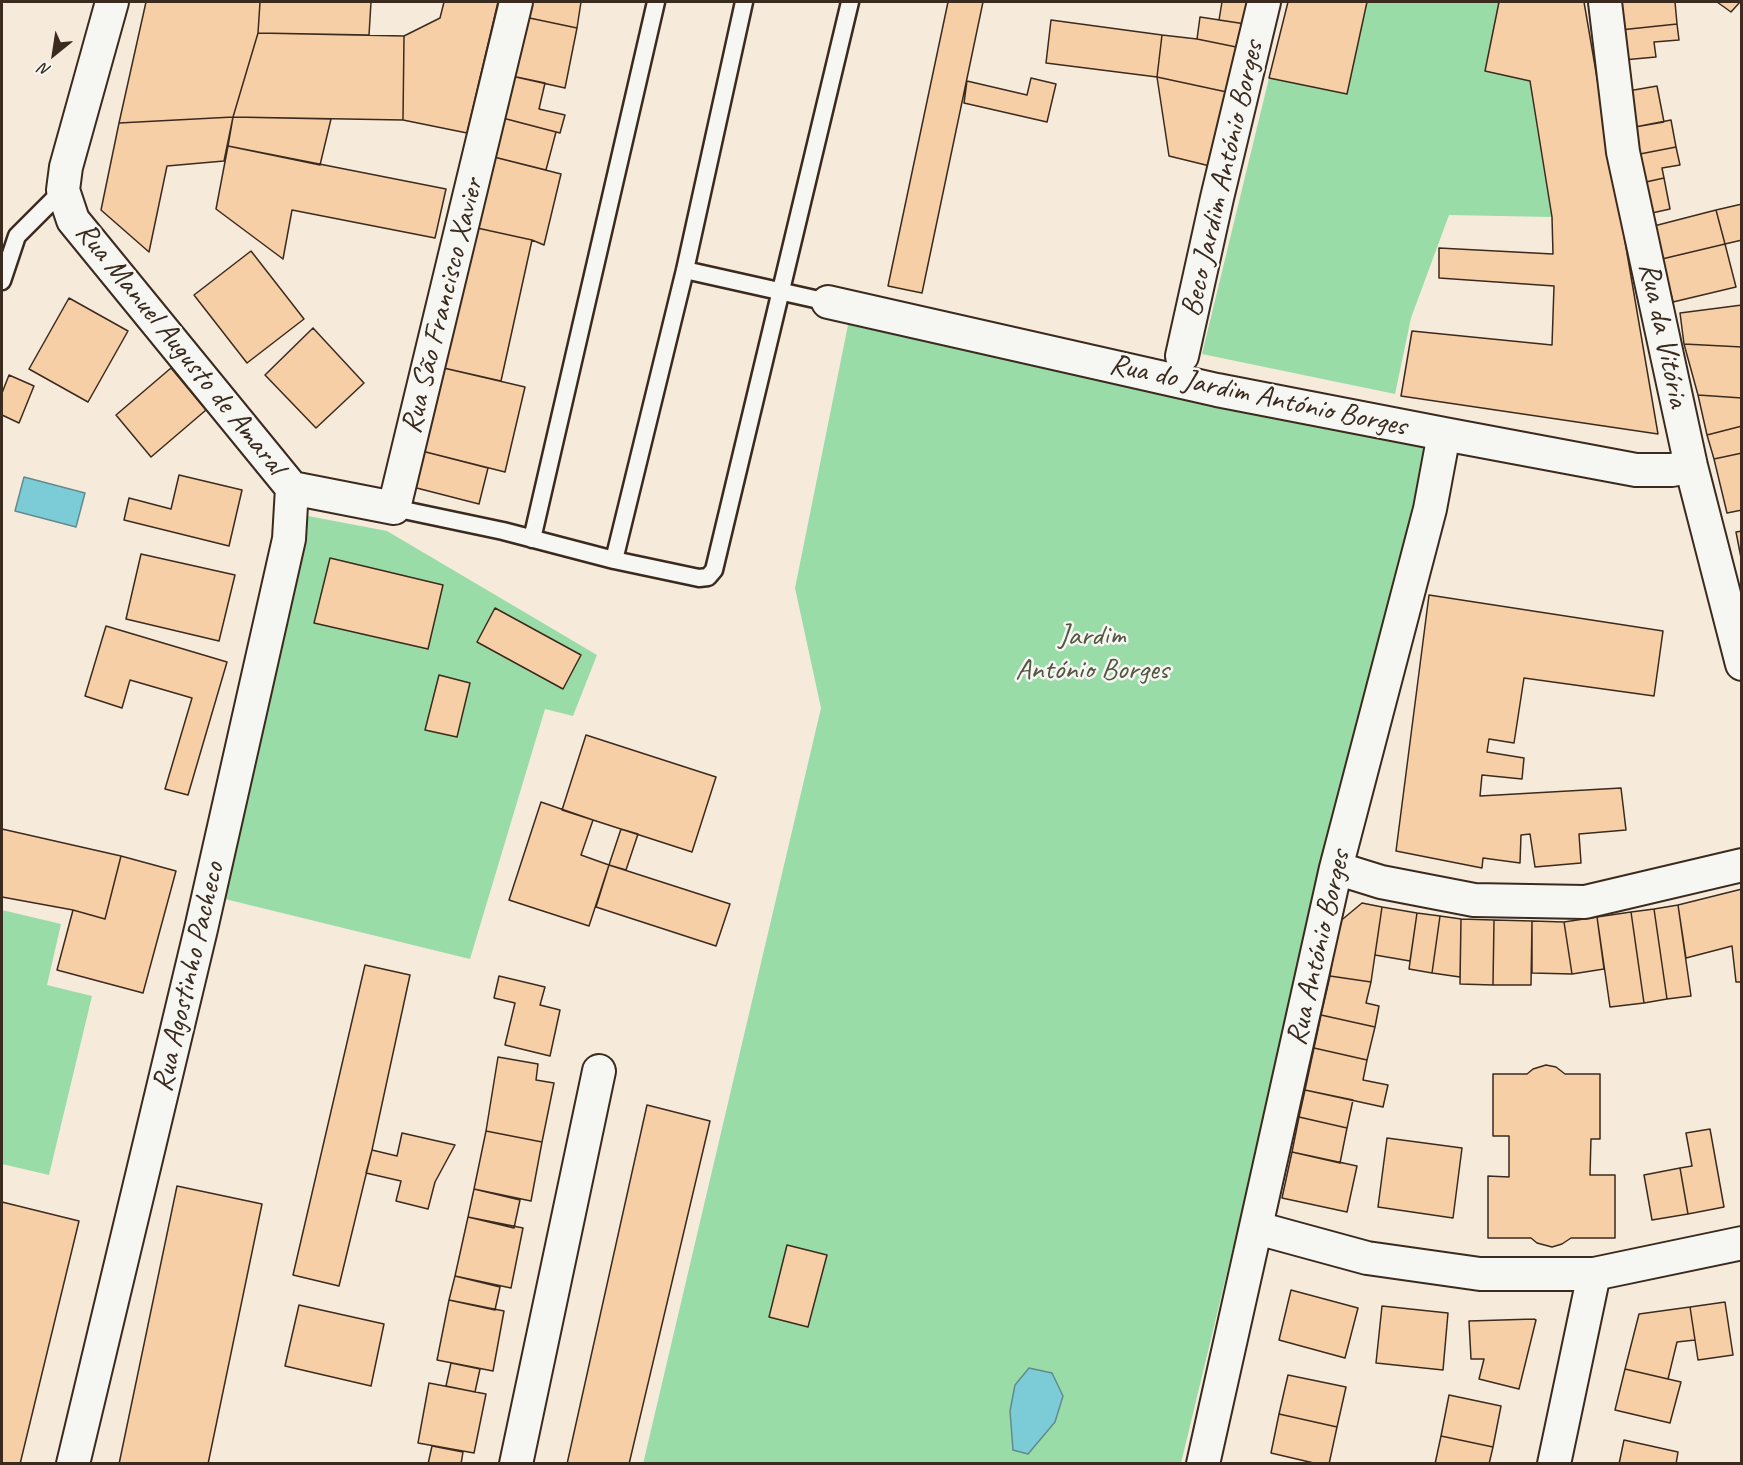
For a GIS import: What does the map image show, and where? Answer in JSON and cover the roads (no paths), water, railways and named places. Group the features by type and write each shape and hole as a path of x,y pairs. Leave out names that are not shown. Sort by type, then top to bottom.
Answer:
{"street":[{"name":"Rua Manuel Augusto de Amaral","path":"112,2 66,167 63,190 73,220 292,488"},
{"name":"Rua São Francisco Xavier","path":"393,508 516,2"},
{"name":"Beco Jardim António Borges","path":"1182,356 1264,2"},
{"name":"Rua da Vitória","path":"1605,2 1623,152 1691,466 1742,664"},
{"name":"Rua do Jardim António Borges","path":"828,302 1217,390 1444,434 1636,470 1672,470 1691,466"},
{"name":"Rua António Borges","path":"1203,1464 1336,868 1430,509 1444,434"},
{"path":"292,488 393,508"},
{"name":"Rua Agostinho Pacheco","path":"73,1464 201,929 290,538 292,488"},
{"path":"1336,868 1381,882 1474,900 1585,903 1742,865"},
{"path":"516,1464 599,1071"},
{"path":"1257,1228 1378,1260 1480,1274 1594,1274 1742,1243"},
{"path":"1554,1464 1594,1274"}],"lane":[{"path":"532,539 656,2"},
{"path":"614,560 685,270 744,2"},
{"path":"393,508 503,531 614,560 699,578 708,577 714,570 850,2"},
{"path":"2,281 5,257 17,236 63,190"},
{"path":"685,270 828,302"}],"water":[{"path":"24,477 85,493 76,527 15,511"},
{"path":"1029,1368 1052,1373 1063,1396 1055,1422 1028,1454 1013,1450 1010,1411 1015,1385"}],"park label":[{"name":"Jardim António Borges","path":"1092,653"}]}
